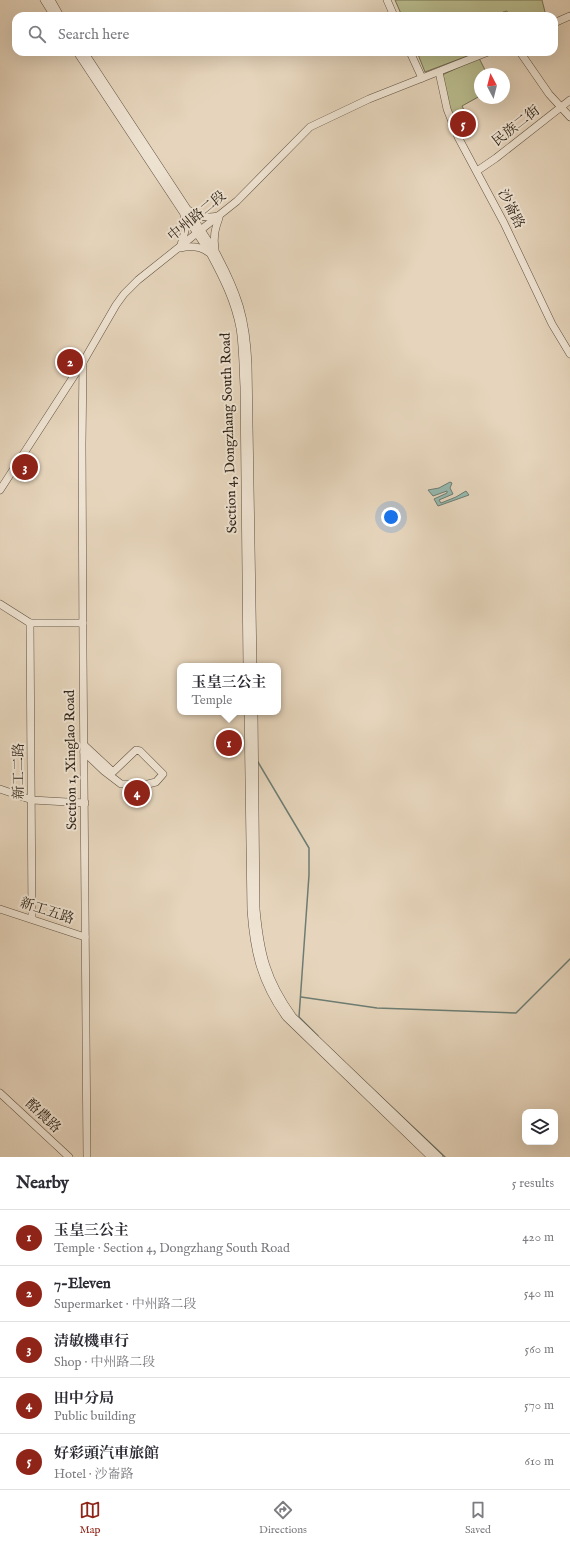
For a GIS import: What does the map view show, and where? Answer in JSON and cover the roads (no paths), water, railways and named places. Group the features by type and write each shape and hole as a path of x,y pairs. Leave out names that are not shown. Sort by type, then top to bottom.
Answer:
{"street":[{"path":"44,0 52,12"},
{"path":"50,0 58,12"},
{"path":"387,0 392,12"},
{"path":"558,21 570,16"},
{"name":"Section 4, Dongzhang South Road","path":"80,56 200,232 237,295 248,346 253,663"},
{"name":"Section 4, Dongzhang South Road","path":"87,56 186,211"},
{"path":"412,56 422,78"},
{"name":"中州路二段","path":"0,490 83,362 124,294 138,280 237,201 310,127 369,99 478,56"},
{"path":"523,56 560,107 570,117"},
{"name":"沙崙路","path":"439,72 450,120 504,223 552,324 570,354"},
{"name":"民族二街","path":"477,171 570,100"},
{"path":"186,211 203,218 220,216 215,227 213,253 193,246 180,248 185,231 186,211"},
{"name":"Section 4, Dongzhang South Road","path":"213,253 231,296 240,329 242,347 244,395 247,663"},
{"name":"Section 1, Xinglao Road","path":"83,362 82,444 87,1157"},
{"path":"0,604 30,623 83,623"},
{"name":"新工二路","path":"30,623 32,919"},
{"path":"248,715 251,910 253,940 258,962 265,981 276,1003 286,1017 431,1157"},
{"path":"254,715 256,909 259,941 269,977 284,1005 293,1017 439,1157"},
{"path":"84,749 114,772 136,750 140,751 163,774 156,782 152,783 121,784 104,771 84,749"},
{"path":"0,789 32,800 85,803"},
{"name":"新工五路","path":"0,909 85,937"},
{"name":"酪農路","path":"0,1093 69,1157"}],"water":[{"path":"450,482 452,483 450,488 453,494 439,500 441,503 466,491 469,495 438,506 434,499 447,493 447,491 433,496 428,490 439,488"}],"waterway":[{"path":"258,762 309,848 309,875 299,1017 318,1036"},
{"path":"301,997 377,1008 516,1013 570,959"},
{"path":"362,1079 445,1157"}],"place":[{"name":"好彩頭汽車旅館","path":"463,124"},
{"name":"7-Eleven","path":"70,362"},
{"name":"清敏機車行","path":"25,467"},
{"name":"玉皇三公主","path":"229,743"},
{"name":"田中分局","path":"137,793"}]}
